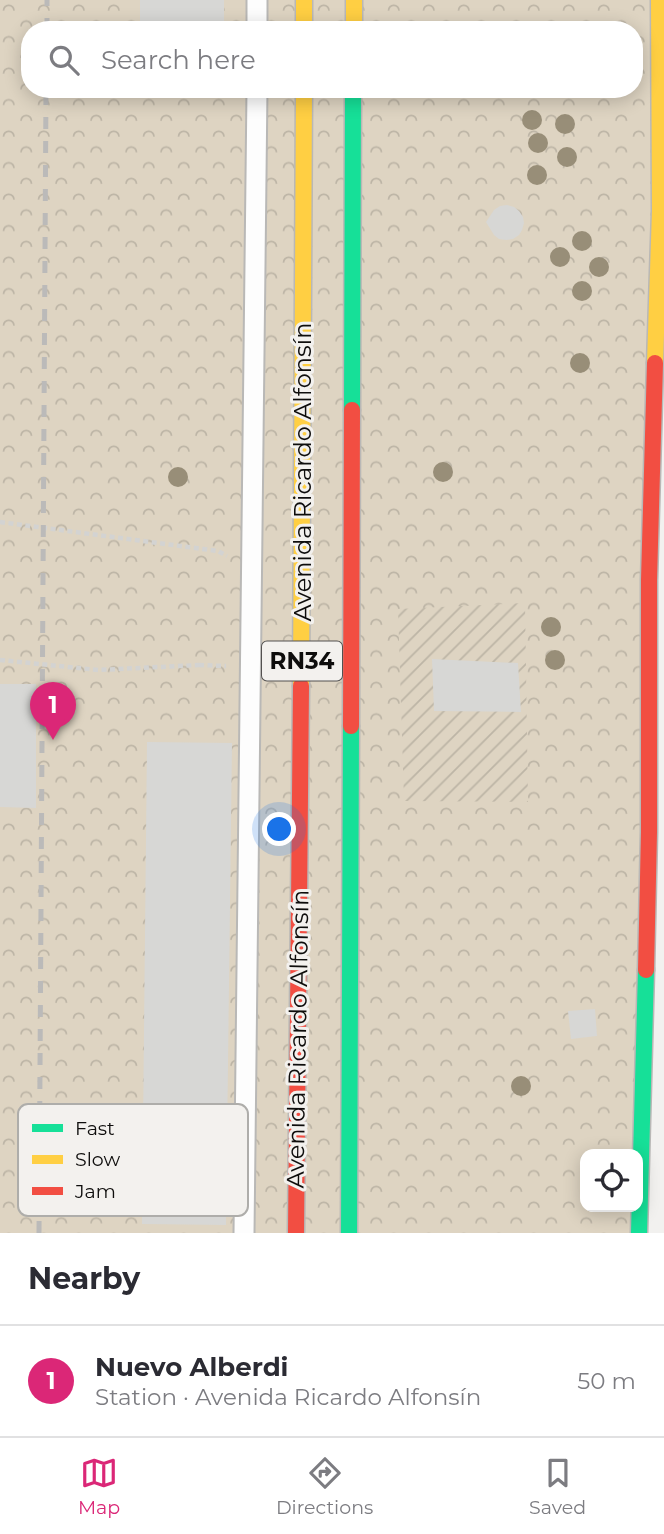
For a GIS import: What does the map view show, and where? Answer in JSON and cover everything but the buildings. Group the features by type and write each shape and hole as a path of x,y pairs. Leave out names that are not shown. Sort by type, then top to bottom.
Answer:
{"main road":[{"path":"304,0 304,21"},
{"path":"354,0 354,21"},
{"path":"639,1233 649,832 649,580 660,211 659,0"},
{"name":"Avenida Ricardo Alfonsín","path":"296,1233 304,98"},
{"name":"Avenida Ricardo Alfonsín","path":"349,1233 354,98"}],"lane":[{"path":"257,0 257,21"},
{"path":"245,1104 257,98"}],"path":[{"path":"0,522 218,551 252,569"},
{"path":"0,660 98,670 199,665"}],"green space":[{"path":"0,0 659,0 640,1149 580,1149 580,1212 639,1212 639,1233 0,1233"},
{"path":"525,603 528,802 404,801 398,609"}],"railway":[{"path":"47,0 47,21"},
{"path":"40,1104 46,98"},
{"path":"39,1216 39,1233"}],"traffic: fast":[{"path":"352,410 353,98"},
{"path":"349,1233 351,726"},
{"path":"639,1233 646,970"}],"traffic: slow":[{"path":"304,0 304,21"},
{"path":"354,0 354,21"},
{"path":"655,363 660,211 659,0"},
{"path":"301,686 304,98"}],"traffic: jam":[{"path":"646,970 649,580 655,363"},
{"path":"351,726 352,410"},
{"path":"296,1233 301,686"}],"place":[{"name":"Nuevo Alberdi","path":"53,740"}]}
